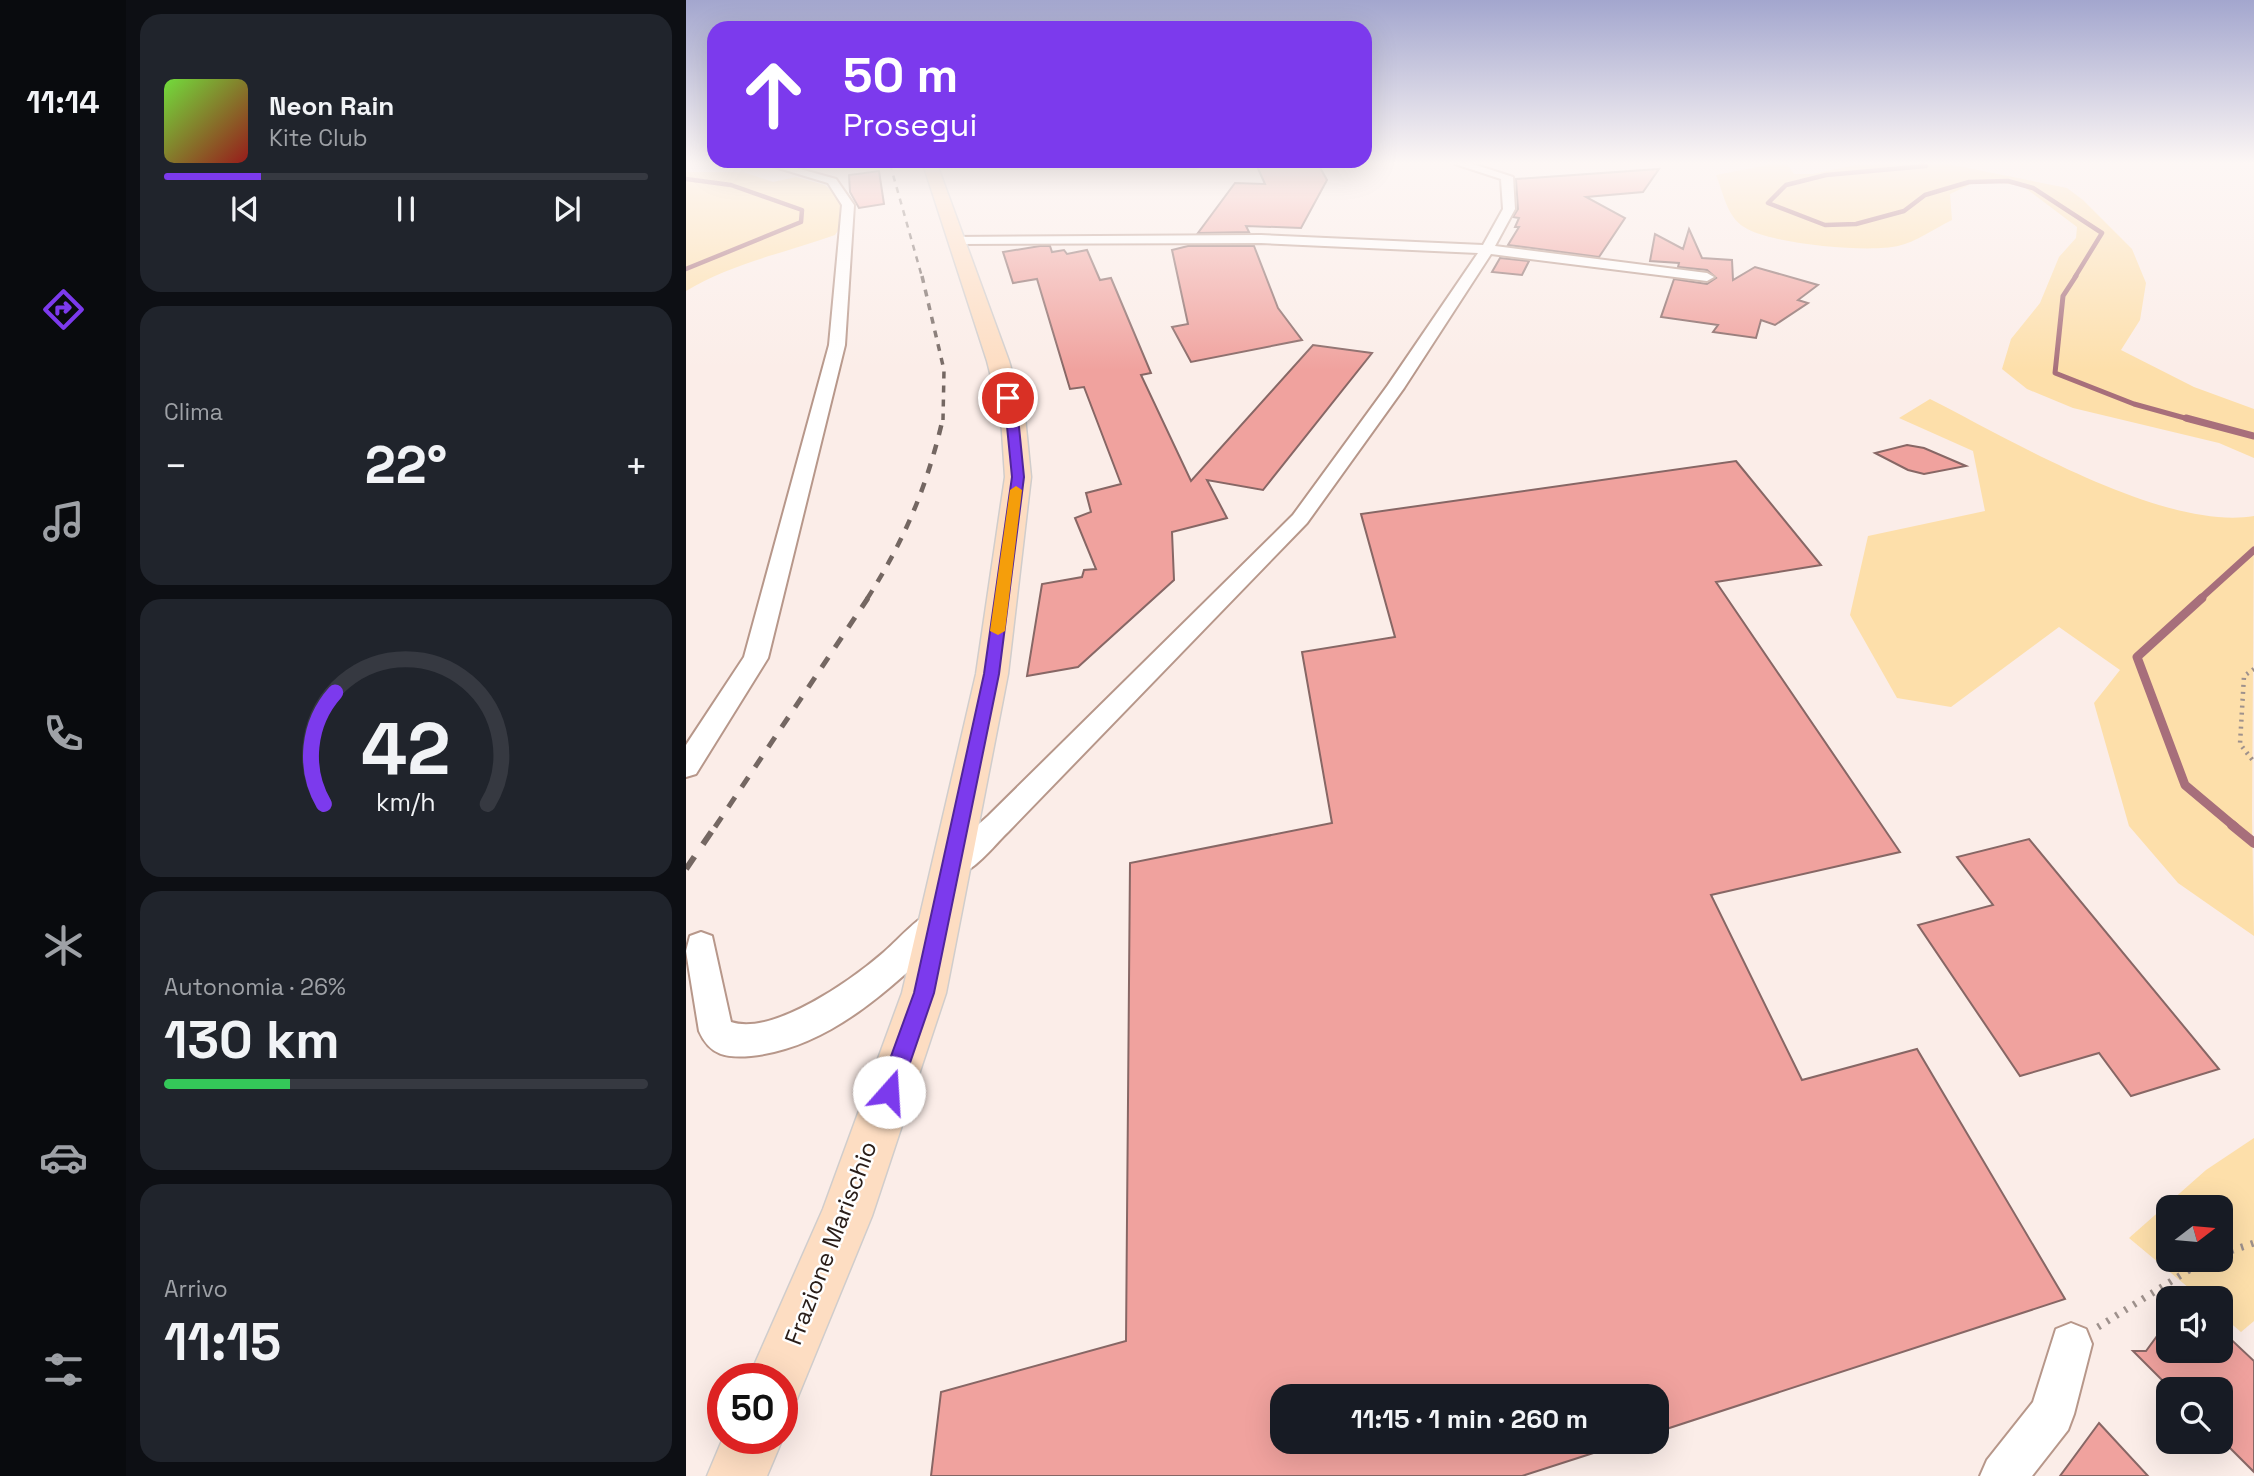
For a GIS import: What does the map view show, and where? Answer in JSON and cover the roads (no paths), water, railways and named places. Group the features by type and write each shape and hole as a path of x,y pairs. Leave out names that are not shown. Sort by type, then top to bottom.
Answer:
{"main road":[{"name":"Frazione Marischio","path":"785,1363 846,1216 924,993 992,674 1018,477 1013,417 998,362 954,233"},
{"path":"737,1476 746,1454"}],"street":[{"path":"686,768 756,658 837,345 846,233"},
{"path":"953,865 998,824 1300,519 1395,388 1496,233"},
{"path":"956,240 1261,239 1487,249 1707,277"},
{"path":"701,946 716,1031 727,1041 756,1041 797,1027 836,1007 871,984 940,921"},
{"path":"2003,1476 2052,1414 2071,1344"}],"waterway":[{"path":"686,269 774,233"},
{"path":"2075,277 2102,233"},
{"path":"2076,276 2063,296 2055,373 2134,404 2192,420"},
{"path":"2186,418 2254,436"},
{"path":"2200,599 2254,550"},
{"path":"2202,598 2137,657 2185,785 2235,827"},
{"path":"2232,825 2254,843"}],"railway":[{"path":"910,233 922,277"},
{"path":"922,276 944,370 943,420"},
{"path":"867,599 904,534 930,467 943,418"},
{"path":"715,827 868,598"},
{"path":"686,869 716,825"}]}
